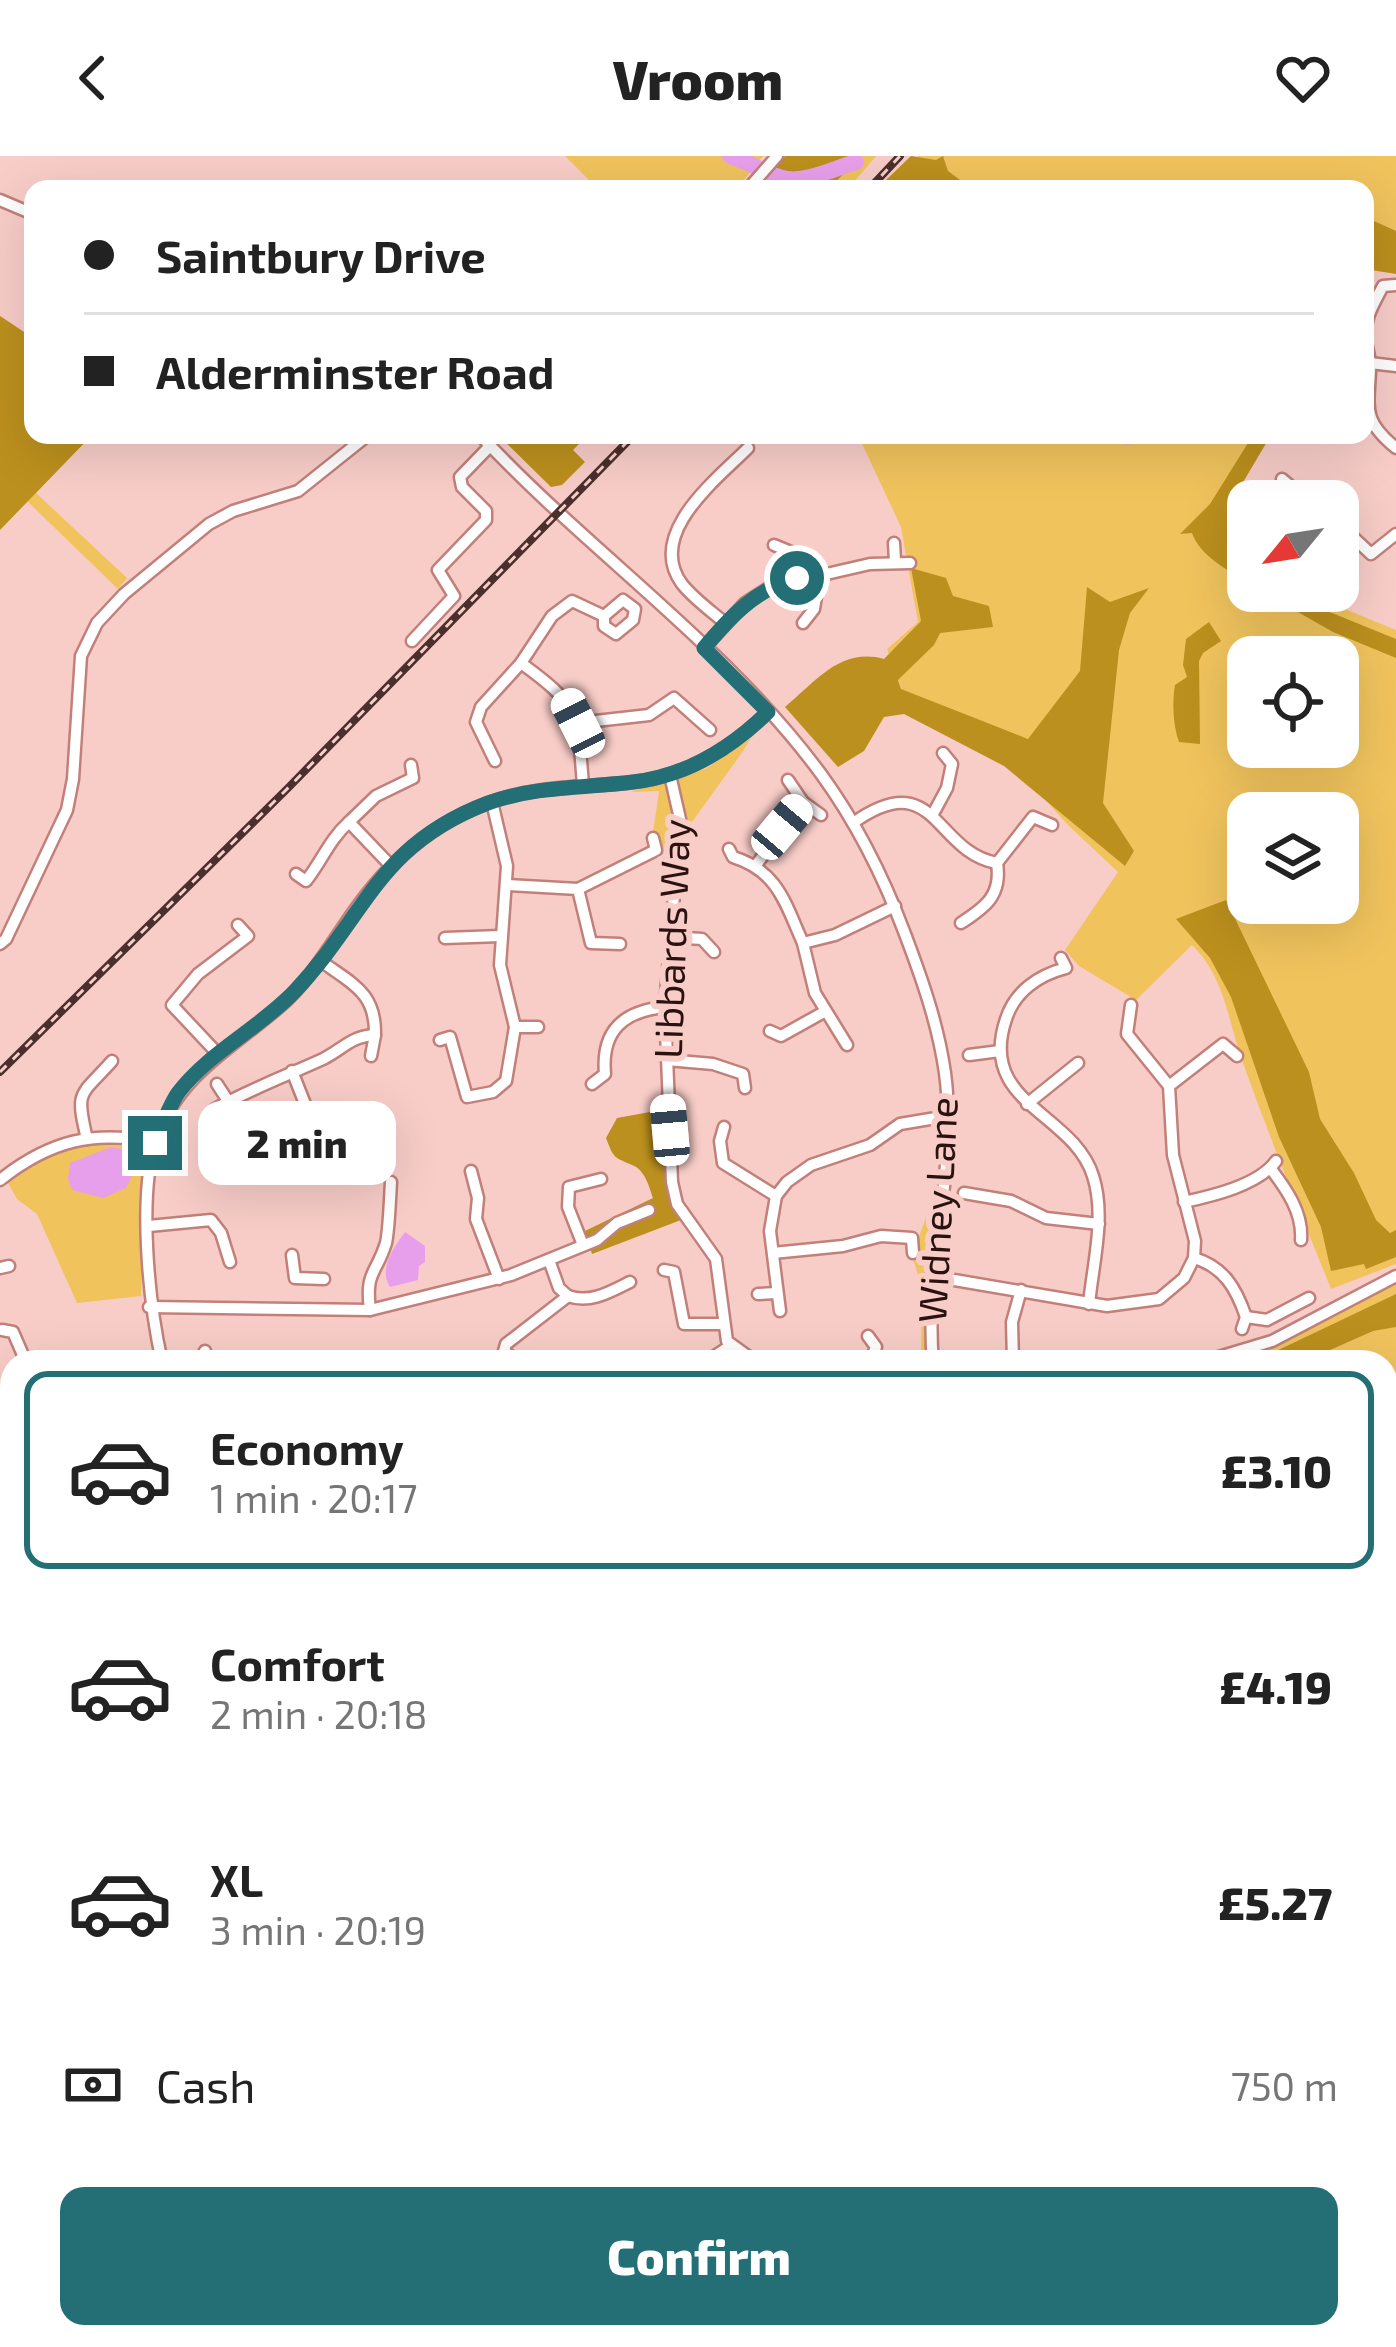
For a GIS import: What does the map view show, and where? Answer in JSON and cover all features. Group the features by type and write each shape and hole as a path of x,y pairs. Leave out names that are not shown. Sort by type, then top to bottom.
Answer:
{"street":[{"path":"0,944 67,810 81,656 97,623 124,594 208,524 298,491 357,444"},
{"path":"412,641 454,596 438,570 486,520 486,511 460,482 490,446"},
{"name":"Widney Lane","path":"490,446 768,712 823,776 895,906 932,1008 945,1075 947,1161 932,1276 933,1350"},
{"path":"725,623 681,583 671,549 680,522 739,464 748,448"},
{"path":"1371,554 1396,534"},
{"path":"792,580 791,552 802,540"},
{"path":"894,543 895,561"},
{"path":"1359,543 1380,566"},
{"path":"774,545 791,552"},
{"path":"704,648 756,595 792,580 895,561 910,563"},
{"path":"803,623 818,612 819,578"},
{"path":"495,761 491,741 476,722 481,707 521,663 569,594 604,616"},
{"path":"521,663 563,694 578,723 583,785"},
{"path":"578,723 649,715 669,692 694,724 710,730"},
{"path":"159,1350 149,1306 155,1143 179,1093 218,1054 285,1001 321,961 391,866 434,831 492,802 520,794 670,775 715,755 768,712"},
{"path":"933,814 958,763 944,752"},
{"name":"Libbards Way","path":"670,775 680,819 665,1007 674,1194 716,1259 722,1324 730,1346"},
{"path":"306,881 334,835 376,796 414,777"},
{"path":"788,780 803,802 821,815"},
{"path":"449,1037 461,1099 493,1092 506,1081 514,1027 503,987 500,936 506,885 503,840 492,802"},
{"path":"757,865 803,802"},
{"path":"853,823 886,804 904,803 933,814 973,856 997,863"},
{"path":"961,923 977,918 994,896 1000,882 997,863 1030,812 1052,825"},
{"path":"349,822 391,866"},
{"path":"506,885 578,889 657,848"},
{"path":"729,858 757,865 776,885 803,943 815,993 847,1045"},
{"path":"578,889 590,949 620,944"},
{"path":"803,943 835,935 895,906"},
{"path":"238,925 248,936 265,942"},
{"path":"702,939 708,926"},
{"path":"218,1054 168,1008 198,974 248,936"},
{"path":"454,943 500,936"},
{"path":"670,937 702,939 714,952"},
{"path":"321,961 369,999 376,1015 371,1056"},
{"path":"1066,967 1039,978 1017,998 1008,1012 1000,1051 1011,1085 1027,1104 1068,1133 1084,1153 1098,1197 1099,1224 1089,1304"},
{"path":"932,1276 1089,1304 1126,1305 1159,1299 1184,1278 1194,1258 1195,1241 1173,1155 1168,1086 1127,1034 1130,1005"},
{"path":"592,1084 609,1075 608,1040 617,1023 643,1010 665,1007"},
{"path":"778,1039 824,1012"},
{"path":"514,1027 538,1028"},
{"path":"1111,1042 1127,1034"},
{"path":"215,1109 254,1086 332,1054 344,1042 375,1035"},
{"path":"1168,1086 1223,1044 1237,1055"},
{"path":"969,1055 1000,1051"},
{"path":"667,1060 712,1064 747,1077"},
{"path":"87,1139 80,1094 112,1061"},
{"path":"1027,1104 1081,1062"},
{"path":"292,1071 307,1109"},
{"path":"102,1072 115,1083"},
{"path":"217,1084 228,1101"},
{"path":"780,1310 770,1231 776,1196 811,1165 858,1151 900,1124 948,1116"},
{"path":"724,1127 721,1159 737,1182 776,1196"},
{"path":"0,1180 35,1155 87,1139 124,1136 155,1143"},
{"path":"1184,1202 1234,1187 1273,1165 1302,1225 1301,1240"},
{"path":"471,1171 481,1190 476,1219 499,1279"},
{"path":"583,1246 563,1183 602,1179"},
{"path":"370,1310 367,1282 388,1237 391,1182"},
{"path":"964,1193 1011,1201 1046,1218 1099,1224"},
{"path":"149,1226 211,1220 221,1208"},
{"path":"149,1306 370,1310 499,1279 597,1240 617,1223 649,1210"},
{"path":"211,1220 225,1257"},
{"path":"772,1253 915,1233 913,1253"},
{"path":"292,1255 295,1278 324,1279"},
{"path":"1194,1258 1217,1267 1228,1278 1244,1323 1268,1320 1310,1298"},
{"path":"549,1260 559,1288 580,1300 630,1282"},
{"path":"673,1268 684,1324 722,1324"},
{"path":"1242,1350 1272,1341 1396,1276"},
{"path":"309,1282 312,1310"},
{"path":"1013,1350 1012,1322 1021,1290"},
{"path":"608,1293 614,1310"},
{"path":"758,1294 777,1293"},
{"path":"505,1350 519,1332 568,1296"},
{"path":"493,1340 503,1350"},
{"path":"874,1350 877,1343"},
{"path":"721,1350 730,1346 736,1350"}],"shaded area":[{"path":"565,156 763,156 744,180 589,180"},
{"path":"785,156 851,156 853,165 837,180 773,180 769,176"},
{"path":"851,156 876,156 856,180 837,180 852,165"},
{"path":"911,156 936,160 943,156 948,171 960,180 886,180"},
{"path":"919,156 1396,156 1396,265 1374,261 1374,180 896,180"},
{"path":"1374,221 1396,231 1396,274 1374,270"},
{"path":"0,316 24,332 24,444 83,444 36,493 127,578 118,589 27,501 0,530"},
{"path":"0,316 24,332 24,444 83,444 0,530"},
{"path":"507,444 579,444 573,450 585,462 562,485 551,487"},
{"path":"862,444 1259,444 1242,480 1227,480 1227,513 1210,550 1227,558 1227,612 1352,612 1396,630 1396,1264 1331,1289 1253,1091 1219,985 1203,958 1192,945 1136,1000 1079,966 1065,950 1118,872 1012,763 909,710 887,649 918,622 901,527"},
{"path":"1247,444 1266,444 1244,480 1227,480 1227,570 1208,556 1192,533 1180,534 1210,504"},
{"path":"911,568 946,578 953,596 989,606 993,627 940,633 898,680 901,689 1028,739 1080,671 1087,587 1110,602 1149,588 1130,613 1119,650 1103,803 1134,851 1125,866 1004,766 904,714 884,717 864,751 838,767 785,707 842,662 884,659 921,621"},
{"path":"1298,612 1330,612 1396,639 1396,658 1359,643 1359,636 1333,632"},
{"path":"1209,622 1221,641 1199,661 1200,744 1179,742 1174,698 1175,685 1187,677 1183,665 1186,639"},
{"path":"751,738 666,858 653,832 659,791 630,792 707,768"},
{"path":"1226,900 1227,924 1238,924 1309,1072 1320,1119 1376,1220 1390,1233 1396,1230 1396,1257 1366,1269 1364,1264 1331,1271 1321,1227 1279,1137 1231,997 1210,958 1176,919"},
{"path":"650,1112 665,1125 671,1195 681,1220 592,1254 585,1231 653,1198 643,1174 615,1156 606,1138 617,1118"},
{"path":"88,1144 147,1147 141,1296 77,1303 37,1214 17,1199 8,1183 40,1160"},
{"path":"111,1147 128,1150 137,1165 126,1188 103,1198 72,1190 70,1163"},
{"path":"941,1176 932,1350 921,1350 922,1287 912,1256 919,1252 917,1242"},
{"path":"405,1232 425,1246 425,1262 419,1266 418,1280 390,1287 387,1266"},
{"path":"1396,1280 1396,1350 1255,1350"},
{"path":"1396,1294 1396,1327 1373,1331 1330,1350 1278,1350"}],"waterway":[{"path":"730,156 787,179 813,177 856,162"}],"railway":[{"path":"877,180 900,156"},
{"path":"0,1072 287,789 625,444"}],"route":[{"path":"155,1143 179,1093 218,1054 285,1001 321,961 369,890 403,853 434,831 473,810 520,794 670,775 715,755 749,730 768,712 704,648 745,603 797,578"}]}
